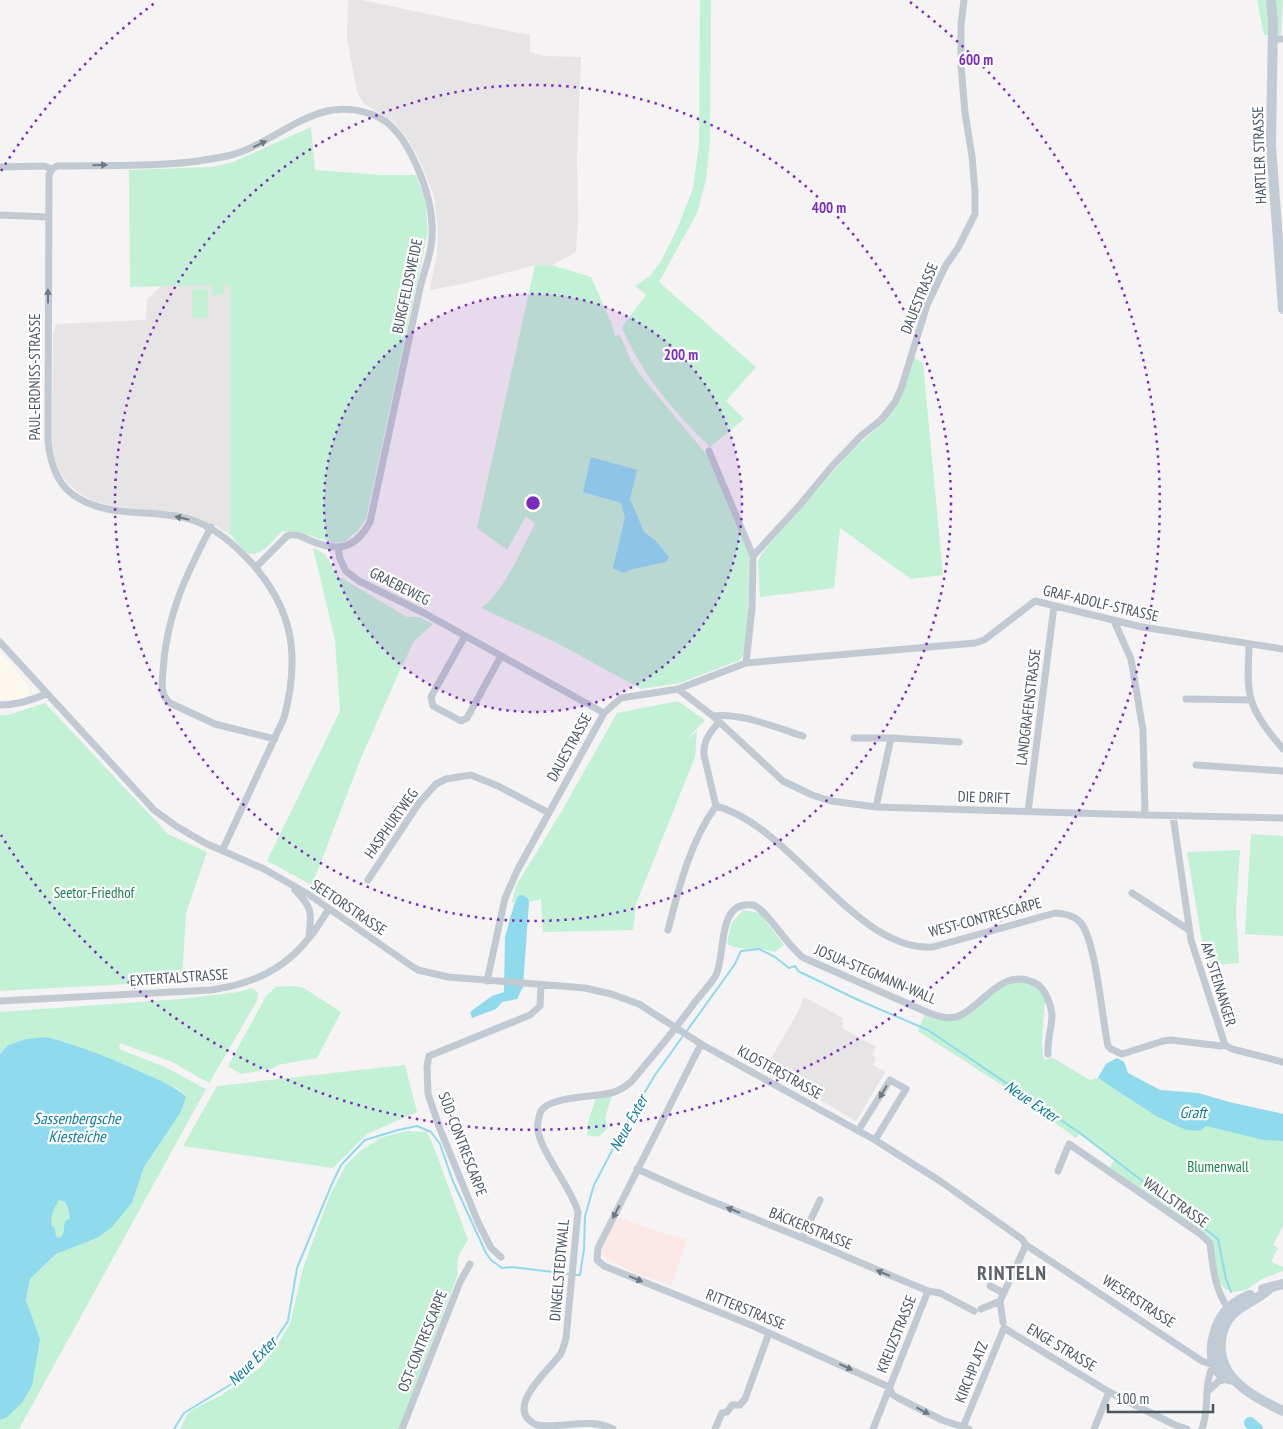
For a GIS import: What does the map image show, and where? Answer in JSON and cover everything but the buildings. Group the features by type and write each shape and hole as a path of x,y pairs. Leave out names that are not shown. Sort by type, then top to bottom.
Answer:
{"main road":[{"name":"HARTLER STRASSE","path":"1271,0 1278,39 1271,145 1283,309"},
{"path":"1217,1361 1212,1352 1214,1334 1220,1319 1228,1308 1237,1301 1261,1289 1269,1289 1283,1284"},
{"path":"1217,1361 1221,1335 1228,1319 1237,1310 1263,1295 1269,1289"},
{"name":"WESERSTRASSE","path":"1217,1361 1219,1375 1283,1411"}],"street":[{"name":"DAUESTRASSE","path":"753,556 799,506 832,465 880,420 895,402 901,389 927,305 946,265 958,248 975,214 972,156 960,65 964,0"},
{"name":"BURGFELDSWEIDE","path":"0,167 44,166 52,170 57,166 173,164 204,161 230,156 255,147 316,114 334,110 366,112 385,121 406,146 424,184 433,226 429,261 420,288 370,522 359,537 350,544 338,548"},
{"name":"PAUL-ERDNISS-STRASSE","path":"52,170 49,175 48,217 48,440 49,455 54,472 64,486 77,498 94,506 112,510 168,515 211,527 226,538 264,577 282,610 289,632 292,651 290,695 284,718 222,851"},
{"path":"0,215 48,217"},
{"path":"709,451 753,556 752,608 746,663"},
{"path":"211,527 186,575 176,602 164,656 163,692 166,700 170,703 215,724 275,739"},
{"path":"256,567 287,536 293,534 321,545 338,548"},
{"name":"GRAEBEWEG","path":"338,548 340,559 346,571 359,581 424,613 604,713"},
{"name":"GRAF-ADOLF-STRASSE","path":"746,663 975,643 984,640 1036,601 1114,621 1169,632 1283,649"},
{"name":"LANDGRAFENSTRASSE","path":"1028,812 1054,606"},
{"path":"1114,621 1131,659 1143,730 1145,815"},
{"path":"465,636 431,697 433,706 442,711 461,721 467,718 501,656"},
{"name":"SEETORSTRASSE","path":"0,642 154,810 205,843 264,869 289,883 418,970 448,977 585,988 639,1004 682,1032"},
{"path":"1249,644 1248,682 1251,700 1259,716 1283,749"},
{"name":"DAUESTRASSE","path":"490,981 505,898 518,869 604,713 621,698 678,689 746,663"},
{"name":"DIE DRIFT","path":"678,689 716,719 783,780 812,795 831,801 876,807 1283,818"},
{"path":"0,705 16,705 29,702 46,694"},
{"path":"1186,700 1251,700"},
{"path":"668,930 681,882 692,851 705,821 716,806 704,755 704,747 716,719 726,714 804,736"},
{"path":"854,738 959,742"},
{"path":"876,807 891,738"},
{"path":"1196,765 1283,771"},
{"name":"HASPHURTWEG","path":"368,880 419,803 436,784 446,779 471,775 498,786 549,813"},
{"name":"WEST-CONTRESCARPE","path":"716,806 730,809 764,829 850,909 900,943 919,948 933,947 1055,913 1070,915 1081,922 1090,940 1106,1038 1108,1046 1114,1051 1122,1054 1171,1040 1226,1045"},
{"name":"AM STEINANGER","path":"1173,816 1189,930 1223,1041 1226,1045"},
{"path":"289,883 307,903 311,911 312,918 309,938"},
{"name":"AM STEINANGER","path":"1132,894 1189,930"},
{"name":"JOSUA-STEGMANN-WALL","path":"682,1032 716,974 724,930 729,916 735,908 752,904 760,907 791,947 804,958 929,1013 947,1018 957,1016 967,1011 992,990 1007,981 1017,978 1039,985 1048,999 1052,1014 1048,1054"},
{"name":"EXTERTALSTRASSE","path":"0,1001 212,990 235,987 258,979 284,963 309,938 329,909"},
{"name":"SÜD-CONTRESCARPE","path":"501,1257 491,1248 478,1222 440,1129 428,1094 427,1067 429,1056 530,1014 540,1006 541,985"},
{"name":"KLOSTERSTRASSE","path":"682,1032 875,1140 988,1213 1022,1238 1026,1245"},
{"name":"DINGELSTEDTWALL","path":"613,1429 600,1424 555,1428 541,1426 529,1420 525,1410 525,1402 529,1392 559,1356 564,1347 578,1212 573,1197 540,1140 537,1126 544,1107 556,1101 611,1093 624,1088 682,1032"},
{"path":"637,1169 701,1044"},
{"path":"1226,1045 1232,1049 1283,1062"},
{"path":"858,1131 890,1080 906,1089 875,1140"},
{"name":"WALLSTRASSE","path":"1058,1171 1069,1144 1199,1233 1210,1243 1214,1280 1221,1298 1228,1308"},
{"name":"BÄCKERSTRASSE","path":"637,1169 928,1291 940,1293 978,1310 1000,1301"},
{"name":"RITTERSTRASSE","path":"637,1169 598,1248 597,1260 604,1266 769,1333 889,1386 893,1395 937,1418 966,1428"},
{"path":"802,1238 820,1200"},
{"path":"1003,1325 1000,1301 1026,1245"},
{"name":"WESERSTRASSE","path":"1026,1245 1202,1361 1217,1361"},
{"name":"OST-CONTRESCARPE","path":"402,1429 460,1282 470,1264"},
{"path":"990,1286 1004,1293"},
{"name":"KREUZSTRASSE","path":"873,1429 928,1291"},
{"name":"ENGE STRASSE","path":"1003,1325 1109,1392 1175,1425 1187,1429"},
{"name":"KIRCHPLATZ","path":"966,1428 1003,1325"},
{"path":"715,1429 722,1414 727,1412 732,1405 740,1405 745,1399 769,1333"},
{"path":"1202,1429 1205,1422 1206,1385 1217,1361"},
{"path":"1207,1392 1219,1381 1230,1380"},
{"path":"1094,1429 1109,1392"}],"shaded area":[{"path":"348,0 362,0 530,35 530,52 544,56 581,57 576,252 552,265 535,265 467,283 430,290 437,253 438,231 434,196 420,161 409,141 394,122 363,103 357,92 347,38"},
{"path":"230,284 230,534 214,525 182,514 114,506 93,501 78,492 60,472 52,443 53,335 56,324 146,320 147,300 164,285"},
{"path":"0,651 30,689 29,695 22,699 0,700"},
{"path":"804,997 843,1018 841,1021 844,1023 842,1028 876,1047 872,1055 876,1058 873,1065 885,1072 856,1121 796,1086 800,1078 769,1062 799,1010"},
{"path":"616,1216 687,1240 671,1285 632,1272 604,1257 602,1250"}],"green space":[{"path":"700,0 711,0 710,139 706,180 697,213 659,282 756,367 726,401 744,419 710,447 660,392 638,360 622,327 646,295 635,286 650,276 661,261 678,227 693,188 699,144"},
{"path":"1257,0 1283,0 1281,36 1264,35"},
{"path":"311,127 315,170 382,175 416,175 425,200 428,231 366,519 346,541 334,543 296,531 281,532 266,548 251,554 246,552 230,534 230,285 224,285 224,295 213,295 212,285 130,287 129,170 212,167 233,162"},
{"path":"535,265 552,265 591,277 611,322 615,336 620,335 631,361 641,376 707,455 749,555 748,619 745,653 740,660 680,683 641,689 555,642 481,608 489,602 504,582 535,524 526,516 507,550 477,528"},
{"path":"192,289 208,289 208,318 192,318"},
{"path":"913,357 923,363 943,575 911,579 840,528 834,588 760,597 758,561 762,553 851,451 882,424 896,404"},
{"path":"313,548 325,554 338,576 407,617 419,617 433,624 414,641 400,670 361,758 312,885 267,861 340,711 335,640"},
{"path":"678,701 705,720 684,742 697,731 695,757 636,904 633,930 543,932 541,899 529,902 528,898 518,896 515,903 512,902 516,886 563,809 617,713"},
{"name":"Seetor-Friedhof","path":"45,703 168,834 207,852 186,913 182,981 0,991 0,715 8,715"},
{"path":"1251,834 1283,836 1283,936 1245,934"},
{"path":"1240,850 1236,912 1239,963 1206,966 1187,852"},
{"path":"743,910 760,913 784,945 775,952 737,948 727,944 731,924"},
{"name":"Blumenwall","path":"1030,981 1041,987 1045,999 1042,1042 1043,1057 1046,1060 1051,1057 1090,1080 1098,1078 1106,1064 1117,1058 1124,1062 1128,1073 1160,1090 1198,1093 1283,1114 1283,1226 1273,1245 1278,1248 1271,1262 1283,1267 1283,1271 1262,1279 1246,1290 1233,1292 1225,1289 1215,1277 1214,1244 1110,1168 1114,1160 1079,1134 1076,1138 1014,1093 918,1031 926,1011 957,1016 1008,982"},
{"path":"276,987 302,987 341,1012 317,1058 241,1074 228,1066 266,996"},
{"path":"251,988 258,992 257,1001 209,1083 172,1062 120,1043 119,1049 165,1067 206,1089 19,1429 0,1429 0,1420 6,1418 40,1339 26,1300 30,1279 56,1254 97,1238 132,1203 144,1167 181,1112 186,1097 178,1089 123,1064 66,1042 46,1037 26,1039 8,1045 0,1054 0,1012 181,999 239,992"},
{"path":"405,1065 417,1112 367,1134 333,1168 183,1146 217,1086"},
{"path":"612,1095 605,1118 608,1127 599,1136 587,1135 588,1122 596,1098"},
{"path":"406,1131 427,1132 468,1240 459,1256 457,1264 458,1274 399,1429 180,1429 188,1413 220,1396 261,1367 280,1341 291,1321 303,1268 330,1195 346,1165 359,1152 380,1138"},
{"path":"58,1200 65,1202 70,1218 60,1238 56,1236 55,1228 52,1226 53,1213"}],"water":[{"path":"591,457 637,470 630,499 644,532 656,541 669,557 666,562 623,573 613,568 625,517 621,503 583,492"},
{"path":"522,895 528,898 529,902 523,987 517,999 502,1002 496,1009 472,1018 470,1012 492,996 504,992 505,937 514,905 518,896"},
{"name":"Sassenbergsche Kiesteiche","path":"46,1037 83,1048 166,1083 186,1097 181,1112 144,1167 132,1203 112,1227 97,1238 56,1254 30,1279 26,1300 40,1339 32,1386 22,1403 6,1418 0,1420 0,1054 8,1045 26,1039","holes":["59,1200 65,1202 70,1218 65,1221 63,1234 60,1238 56,1236 55,1228 52,1226 52,1219 54,1209"]},
{"name":"Graft","path":"1117,1058 1124,1062 1128,1073 1160,1090 1198,1093 1283,1114 1283,1141 1264,1140 1206,1126 1200,1131 1186,1130 1156,1116 1098,1078 1106,1064"}],"waterway":[{"name":"Neue Exter","path":"686,1032 735,964 741,951 759,949 775,957 789,968 795,966 798,971 856,999 928,1030 1080,1133 1218,1239 1226,1279 1231,1292"},
{"name":"Neue Exter","path":"574,1275 580,1275 584,1249 585,1216 594,1185 626,1124 655,1075 683,1036"},
{"name":"Neue Exter","path":"174,1429 184,1413 238,1380 272,1345 288,1321 297,1268 331,1186 341,1165 365,1140 417,1126 431,1132 440,1144 452,1179 491,1260 502,1268 512,1267 569,1274"},
{"name":"Neue Exter","path":"1250,1423 1257,1429"}],"district":[{"name":"RINTELN","path":"1012,1273"}]}
